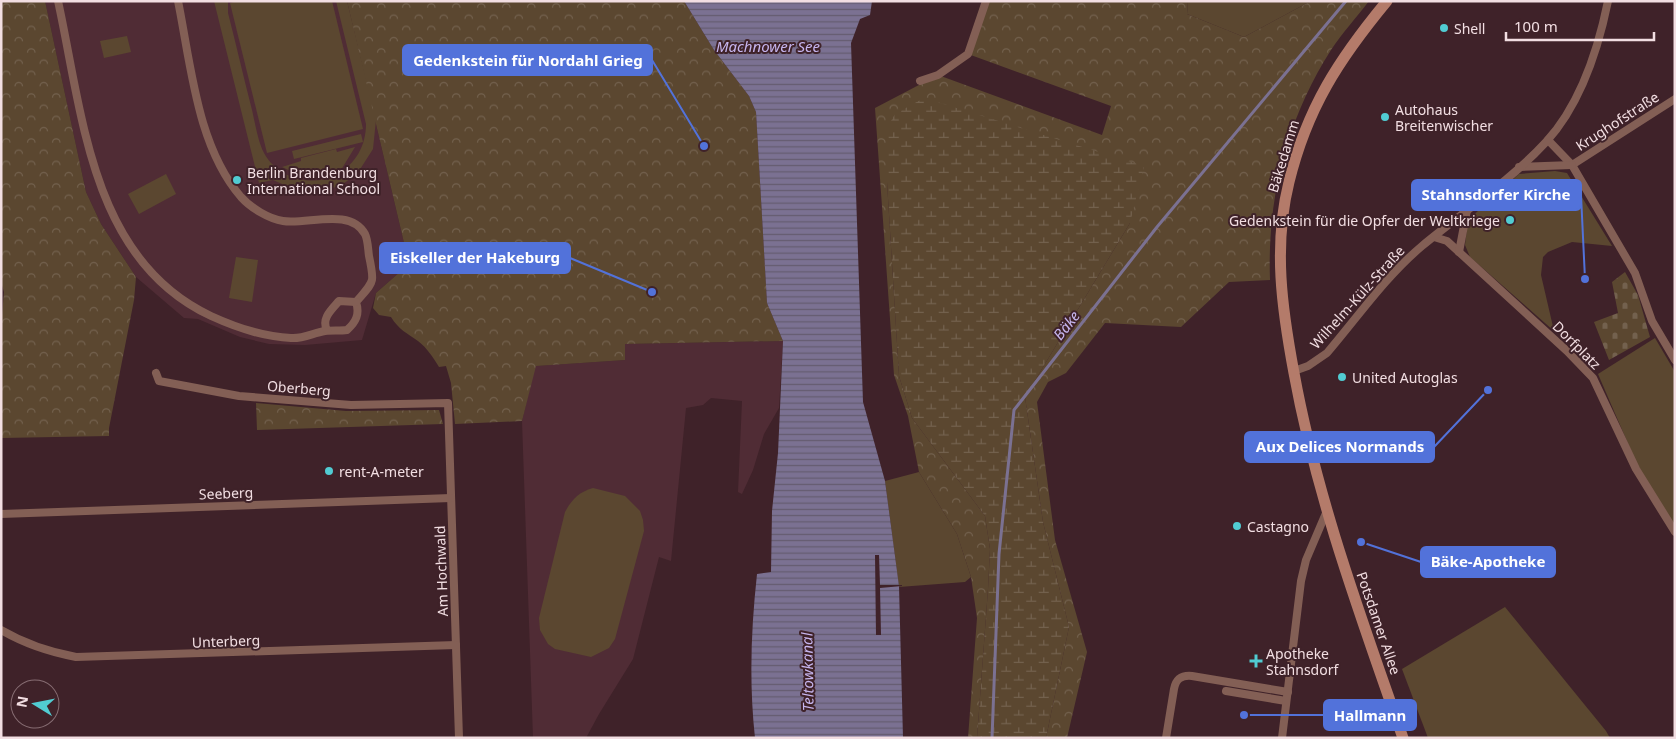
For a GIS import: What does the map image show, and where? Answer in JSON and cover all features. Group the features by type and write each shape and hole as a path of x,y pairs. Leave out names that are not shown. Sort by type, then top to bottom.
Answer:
{"street":[{"path":"58,1 97,179 124,236 143,263 189,306 224,322 264,334 292,338 327,330 347,330 355,322 358,310 356,302"},
{"path":"178,1 202,118 209,143 221,168 242,198 257,210 281,221 303,223 337,219 352,222 366,235 373,282 368,292 356,302 339,302 326,317 324,322 327,330"},
{"path":"920,82 938,75 968,54 986,1"},
{"name":"Bäkedamm","path":"1294,371 1282,300 1279,262 1280,237 1288,184 1306,126 1319,96 1350,48 1388,1"},
{"name":"Wilhelm-Külz-Straße","path":"1294,371 1308,366 1327,354 1407,260 1519,167 1548,140 1570,108 1586,78 1608,1"},
{"name":"Krughofstraße","path":"1572,165 1675,99"},
{"path":"1548,140 1572,165 1634,273 1652,320 1675,360"},
{"path":"1519,167 1572,165"},
{"path":"1460,252 1467,209"},
{"name":"Dorfplatz","path":"1434,237 1447,241 1460,252 1567,350 1593,378 1636,469 1675,532"},
{"name":"Potsdamer Allee","path":"1294,371 1302,418 1326,513 1403,738"},
{"name":"Oberberg","path":"156,373 159,381 239,396 351,405 448,403"},
{"name":"Am Hochwald","path":"448,403 459,738"},
{"name":"Seeberg","path":"1,514 451,498"},
{"path":"1282,738 1301,581 1306,560 1326,513"},
{"name":"Unterberg","path":"1,630 16,639 52,653 76,657 456,645"},
{"path":"1166,738 1174,689 1176,682 1180,678 1192,676 1287,696"},
{"path":"1226,691 1287,696"}],"shaded area":[{"name":"Berlin Brandenburg International School","path":"45,1 347,1 409,264 376,293 362,340 305,345 269,344 240,337 198,319 184,318 136,277 101,224 86,192"},
{"path":"783,341 779,408 764,434 753,470 742,494 738,492 742,401 711,398 703,405 686,408 671,561 659,557 633,659 586,738 533,738 522,421 535,366 625,360 625,344"}],"green space":[{"path":"1,1 45,1 86,192 101,224 136,277 134,300 109,436 1,438 1,327 4,292 1,282"},
{"path":"214,1 228,1 228,13 258,136 264,153 270,162 287,175 307,180 317,180 337,174 350,165 359,153 366,132 366,124 336,1 347,1 376,120 373,149 357,174 340,186 318,192 298,191 273,180 259,183"},
{"path":"237,1 332,1 363,129 267,153 230,3"},
{"path":"347,1 684,1 714,50 749,96 756,112 767,303 783,341 625,344 625,360 536,366 522,421 455,424 451,383 446,366 439,367 430,353 400,328 391,317 379,315 373,308 376,293 409,264"},
{"path":"986,1 1188,1 1187,14 1244,37 1311,1 1369,1 1331,50 1302,103 1292,131 1276,189 1270,249 1270,280 1229,282 1181,327 1105,323 1066,373 1048,382 1037,402 1055,540 1087,652 1067,738 1046,738 1069,627 1043,522 1025,397 1130,223 887,128 887,182 899,376 912,418 985,516 990,549 977,738 968,738 977,618 971,577 957,534 919,472 908,416 894,375 875,108 938,75 1102,135 1111,106 968,54"},
{"path":"1188,1 1311,1 1244,37 1187,14"},
{"path":"127,36 131,52 104,58 100,41"},
{"path":"924,98 1144,166 1130,223 1025,397 1043,522 1069,627 1046,738 977,738 990,549 985,516 912,418 899,376 887,182 887,128 895,114"},
{"path":"361,134 363,142 294,159 292,151"},
{"path":"355,147 341,170 306,178 282,167 301,161 301,158 336,149 337,152"},
{"path":"1555,171 1567,173 1612,246 1572,242 1548,252 1543,257 1541,275 1554,331 1470,257 1465,245 1468,220 1519,174"},
{"path":"166,174 176,194 139,214 128,194"},
{"path":"236,257 258,260 252,302 229,298"},
{"path":"1625,272 1638,295 1650,337 1609,360 1594,322 1618,313 1612,282"},
{"path":"1655,338 1675,372 1675,526 1642,476 1598,374"},
{"path":"256,403 346,411 439,410 443,424 257,430"},
{"path":"919,472 957,534 971,577 965,582 899,587 885,481"},
{"path":"593,488 625,496 640,511 644,531 615,639 609,648 591,657 555,649 548,644 540,630 539,618 565,512 576,497"},
{"path":"1505,607 1610,738 1428,738 1402,669"}],"water":[{"path":"684,1 872,1 870,15 860,19 851,43 863,402 885,481 899,586 903,738 755,738 751,676 753,615 757,574 771,572 772,511 778,453 783,341 767,303 756,112 749,96 714,50"}],"pier":[{"path":"875,555 879,555 880,585 902,585 880,588 881,635 876,635"}],"waterway":[{"name":"Bäke","path":"992,738 999,554 1014,410 1157,227 1346,1"}],"place":[{"name":"Shell","path":"1444,28"},
{"name":"Autohaus Breitenwischer","path":"1385,117"},
{"name":"Gedenkstein für Nordahl Grieg","path":"704,146"},
{"name":"Berlin Brandenburg International School","path":"237,180"},
{"name":"Gedenkstein für die Opfer der Weltkriege","path":"1510,220"},
{"name":"Stahnsdorfer Kirche","path":"1585,279"},
{"name":"Eiskeller der Hakeburg","path":"652,292"},
{"name":"United Autoglas","path":"1342,377"},
{"name":"Aux Delices Normands","path":"1488,390"},
{"name":"rent-A-meter","path":"329,471"},
{"name":"Castagno","path":"1237,526"},
{"name":"Bäke-Apotheke","path":"1361,542"},
{"name":"Apotheke Stahnsdorf","path":"1256,661"},
{"name":"Hallmann","path":"1244,715"}],"water label":[{"name":"Machnower See","path":"768,46"},
{"name":"Teltowkanal","path":"807,672"}]}
